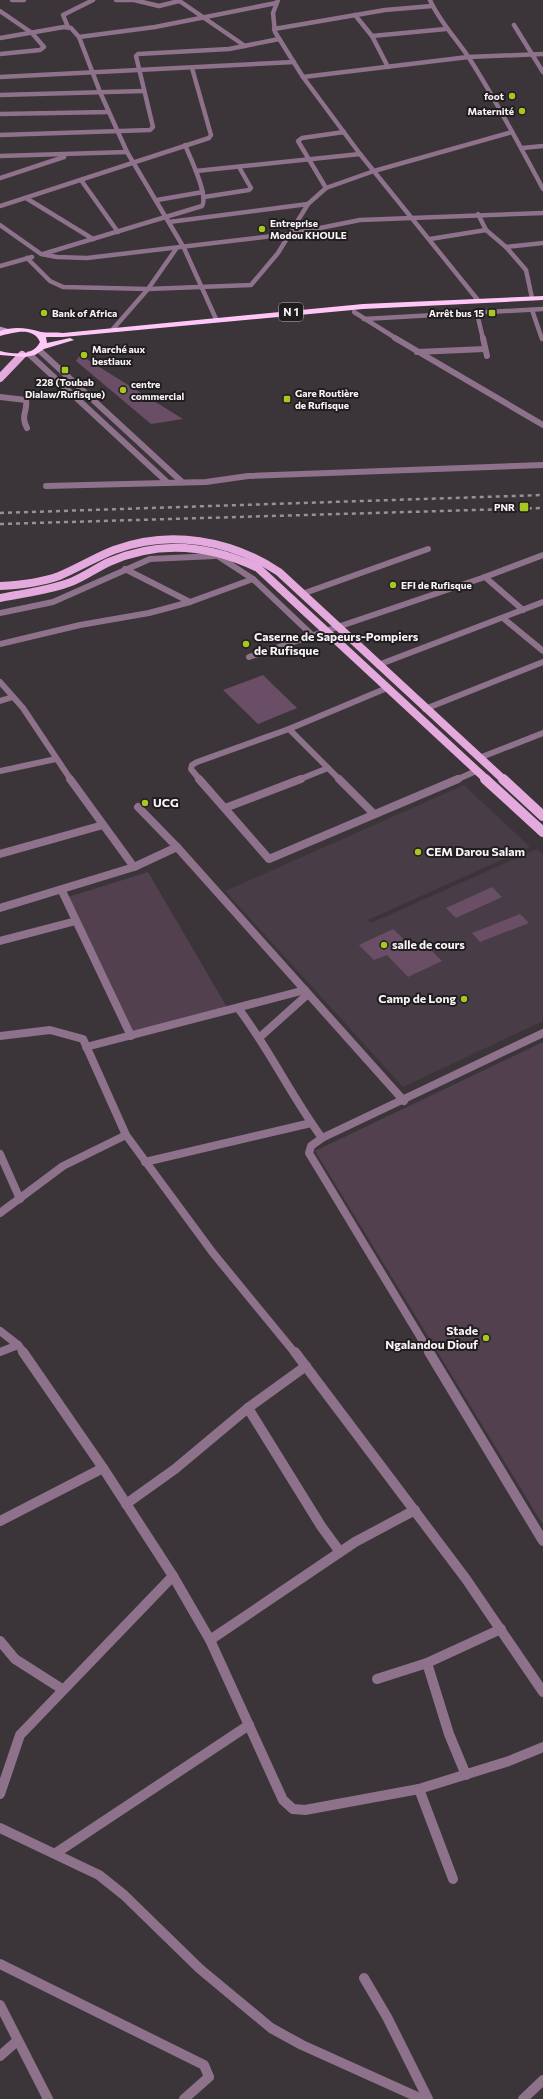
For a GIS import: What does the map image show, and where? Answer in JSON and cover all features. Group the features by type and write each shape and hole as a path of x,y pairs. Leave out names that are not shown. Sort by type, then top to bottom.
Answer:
{"highway":[{"name":"N 1","path":"2,331 25,330 39,334 63,335 216,319 354,307 477,299 543,298"},
{"name":"N 1","path":"0,354 26,355 40,348 62,341 354,312 438,307 543,304"},
{"path":"39,334 44,339 40,348"}],"main road":[{"path":"0,378 26,355"},
{"path":"0,586 47,580 68,572 116,549 136,544 186,540 216,543 253,555 279,572 479,758 539,808 543,816"},
{"path":"0,598 55,588 73,582 107,563 134,553 179,546 242,560 258,568 543,832"}],"street":[{"path":"12,0 24,0"},
{"path":"68,27 63,15 93,0"},
{"path":"116,0 134,0 159,6 178,0 245,46"},
{"path":"430,0 446,29 468,57 522,148 543,189"},
{"path":"79,37 144,29 277,2"},
{"path":"277,2 273,13 274,29 303,77 360,154 477,299"},
{"path":"274,29 355,15 432,6"},
{"path":"0,11 32,33 42,45 43,49 0,54"},
{"path":"355,15 372,36 388,67"},
{"path":"514,25 534,55 543,72"},
{"path":"0,38 68,27 74,30 79,37 100,92 120,132 127,152 135,162 184,248 216,319"},
{"path":"372,36 446,29"},
{"path":"0,135 147,131 152,129 136,56 142,52 223,49 279,39"},
{"path":"303,77 468,57 543,54"},
{"path":"0,77 294,62"},
{"path":"0,206 209,138 211,135 192,68"},
{"path":"0,95 144,92"},
{"path":"0,114 109,112"},
{"path":"326,188 298,141 344,132"},
{"path":"27,258 50,281 63,287 148,289 202,286 247,286 254,283 290,234 308,204 326,188 374,171 512,132"},
{"path":"0,266 118,232 168,220 198,209 204,204 203,192 185,145"},
{"path":"522,148 543,146"},
{"path":"0,156 127,152"},
{"path":"0,178 73,154"},
{"path":"196,171 360,154"},
{"path":"204,198 249,190 251,188 239,167"},
{"path":"81,180 118,232"},
{"path":"157,200 203,192"},
{"path":"26,198 94,239"},
{"path":"168,220 308,204"},
{"path":"0,225 41,254 57,258 86,258 176,249 290,234 354,221 478,214 543,213"},
{"path":"478,214 486,230 506,247 527,269 530,276 532,298"},
{"path":"430,239 486,230"},
{"path":"506,247 543,243"},
{"path":"113,329 148,289 176,249"},
{"path":"364,319 543,309"},
{"path":"532,310 542,339"},
{"path":"354,312 417,352 543,425"},
{"path":"477,313 487,356"},
{"path":"40,348 182,482"},
{"path":"417,352 486,349"},
{"path":"26,355 168,482"},
{"path":"0,396 26,400 27,403 22,413 22,420 27,428"},
{"path":"46,486 182,482 221,480 248,476 543,465"},
{"path":"302,594 428,550"},
{"path":"0,613 53,602 125,569 150,560 214,553 253,580 312,635"},
{"path":"250,657 336,626 484,577 543,555"},
{"path":"125,569 190,602"},
{"path":"484,577 523,610"},
{"path":"0,644 80,625 149,613 190,602 253,580"},
{"path":"378,665 543,602"},
{"path":"503,618 543,650"},
{"path":"426,709 543,662"},
{"path":"0,682 23,708 56,760 134,868"},
{"path":"386,688 289,729 192,765 191,769 269,859 476,771"},
{"path":"0,701 13,697"},
{"path":"289,729 374,814"},
{"path":"479,758 543,733"},
{"path":"0,771 56,760"},
{"path":"225,808 328,768"},
{"path":"138,807 177,847 404,1101"},
{"path":"0,854 104,825"},
{"path":"0,908 134,868 177,847"},
{"path":"62,890 131,1036"},
{"path":"0,941 76,921"},
{"path":"86,1047 306,992"},
{"path":"260,1037 306,992"},
{"path":"238,1008 260,1037 311,1123 322,1138"},
{"path":"0,1036 50,1030 83,1039 126,1135 145,1162 213,1253 306,1366 415,1510 466,1579 543,1692"},
{"path":"543,1033 404,1101 322,1138 311,1146 309,1153 543,1541"},
{"path":"145,1162 311,1123"},
{"path":"0,1212 20,1199 43,1179 63,1166 126,1135"},
{"path":"0,1154 20,1199"},
{"path":"0,1331 18,1345 103,1468 173,1576 210,1640 283,1800 293,1809 305,1810 419,1789 509,1761 543,1747"},
{"path":"0,1352 18,1345"},
{"path":"126,1504 175,1469 248,1408 306,1366"},
{"path":"248,1408 321,1526 340,1552"},
{"path":"0,1521 103,1468"},
{"path":"210,1640 366,1535 415,1510"},
{"path":"0,1794 20,1735 49,1706 62,1689 173,1576"},
{"path":"377,1679 427,1663 501,1629"},
{"path":"0,1641 16,1659 62,1689"},
{"path":"427,1663 449,1734 466,1775"},
{"path":"56,1853 249,1726"},
{"path":"419,1789 453,1879"},
{"path":"0,1828 56,1853 99,1875 124,1895 200,1969 271,2028 302,2045 422,2099"},
{"path":"0,1964 204,2065 208,2071 209,2077 184,2099"},
{"path":"364,1978 387,2017 428,2099"},
{"path":"0,2006 48,2099"},
{"path":"0,2056 17,2041"},
{"path":"523,2099 543,2080"}],"shaded area":[{"path":"464,785 530,847 368,920 371,923 537,849 543,854 543,1021 403,1087 225,891"},
{"path":"148,872 228,1009 130,1035 65,898"},
{"name":"Stade Ngalandou Diouf","path":"543,1042 543,1525 315,1151"}],"building":[{"name":"centre commercial","path":"80,355 183,419 151,424 76,361"},
{"path":"263,675 297,708 258,724 223,690"},
{"name":"salle de cours","path":"492,887 502,897 456,918 446,908"},
{"name":"salle de cours","path":"520,914 529,923 480,942 472,933"},
{"path":"393,929 416,951 427,946 442,961 408,977 387,955 374,960 359,945"}],"railway":[{"path":"0,513 543,495"},
{"path":"0,524 543,508"}],"place":[{"name":"foot","path":"512,96"},
{"name":"Maternité","path":"522,111"},
{"name":"Entreprise Modou KHOULE","path":"262,229"},
{"name":"Bank of Africa","path":"44,313"},
{"name":"Arrêt bus 15","path":"492,313"},
{"name":"Marché aux bestiaux","path":"84,355"},
{"name":"228 (Toubab Dialaw/Rufisque)","path":"65,370"},
{"name":"centre commercial","path":"123,390"},
{"name":"Gare Routière de Rufisque","path":"287,399"},
{"name":"PNR","path":"524,507"},
{"name":"EFI de Rufisque","path":"393,585"},
{"name":"Caserne de Sapeurs-Pompiers de Rufisque","path":"246,644"},
{"name":"UCG","path":"145,803"},
{"name":"CEM Darou Salam","path":"418,852"},
{"name":"salle de cours","path":"384,945"},
{"name":"Camp de Long","path":"464,999"},
{"name":"Stade Ngalandou Diouf","path":"486,1338"}]}
